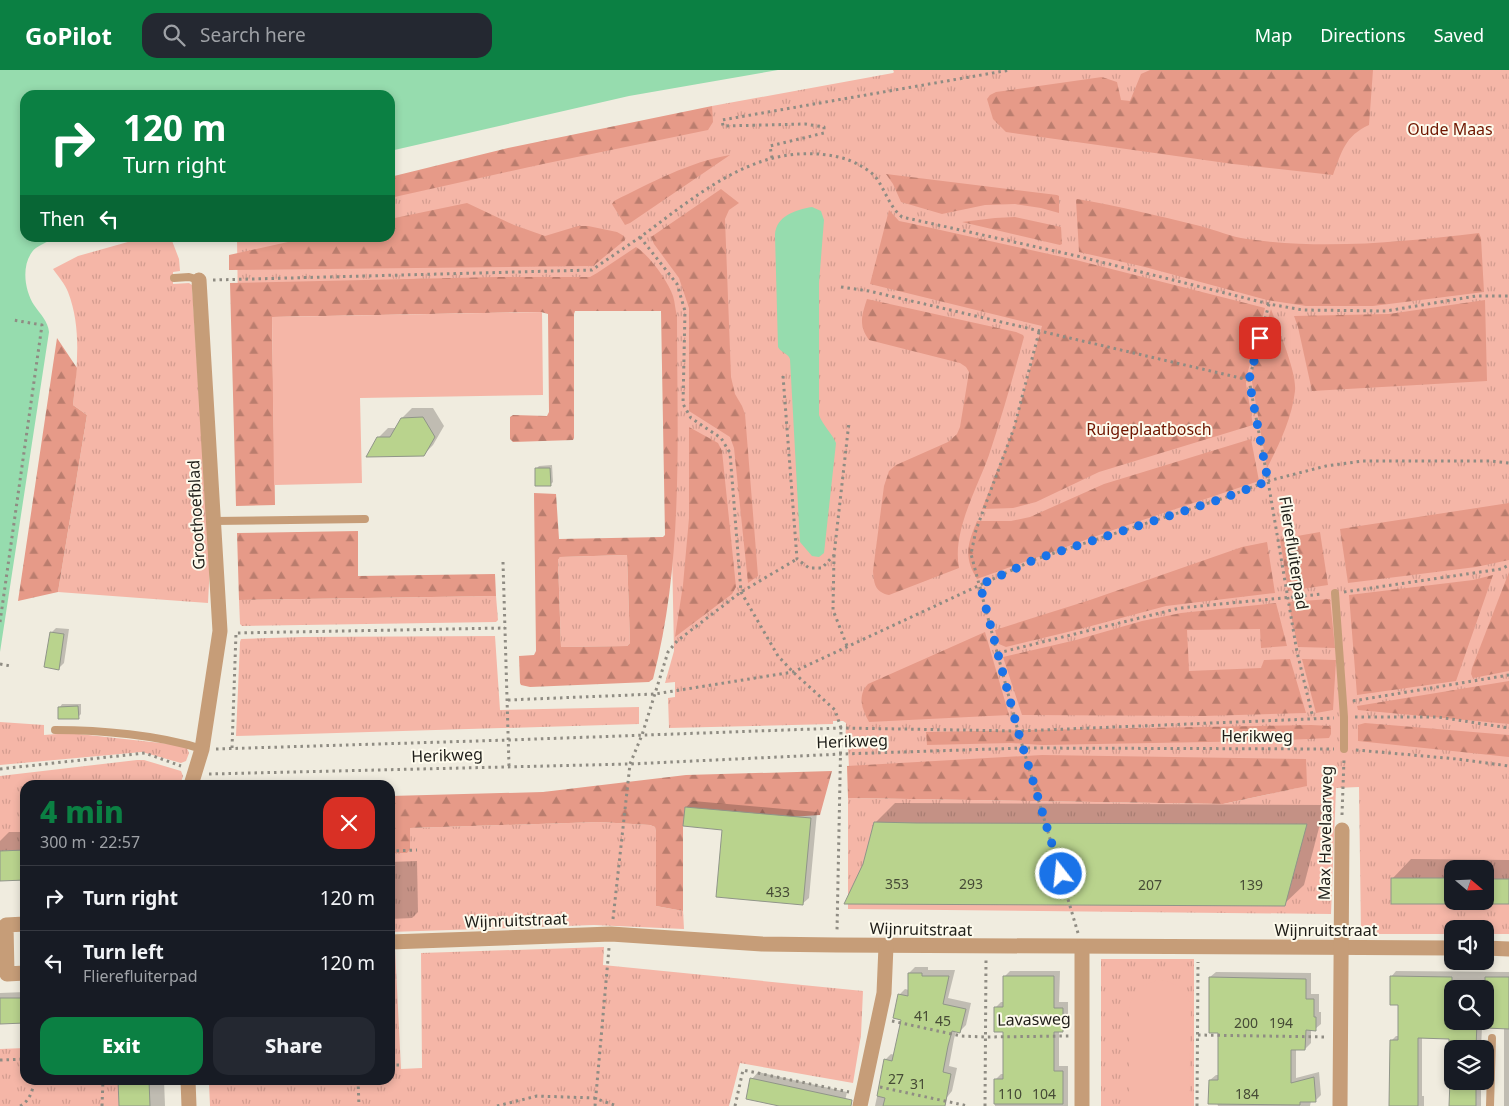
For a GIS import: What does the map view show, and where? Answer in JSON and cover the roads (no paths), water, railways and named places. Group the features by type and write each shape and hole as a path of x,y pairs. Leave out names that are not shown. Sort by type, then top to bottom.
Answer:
{"street":[{"name":"Groothoefblad","path":"193,778 202,749 220,631 200,280"},
{"name":"Max Havelaarweg","path":"1340,1106 1342,830"},
{"path":"20,924 6,925 4,974 20,973"},
{"name":"Wijnruitstraat","path":"395,942 611,934 762,944 986,947 1444,948"},
{"path":"862,1095 884,993 886,946"},
{"name":"Lavasweg","path":"1082,947 1082,1106"},
{"path":"1494,948 1509,949"},
{"path":"188,1085 189,1106"}],"lane":[{"name":"Groothoefblad","path":"174,278 189,277 200,280"},
{"path":"214,521 365,519"},
{"name":"Flierefluiterpad","path":"1335,593 1344,717 1344,749"},
{"path":"55,730 86,730 180,742 202,749"},
{"path":"1490,1106 1492,1038"}],"park label":[{"name":"Oude Maas","path":"1450,129"},
{"name":"Ruigeplaatbosch","path":"1149,429"}]}
